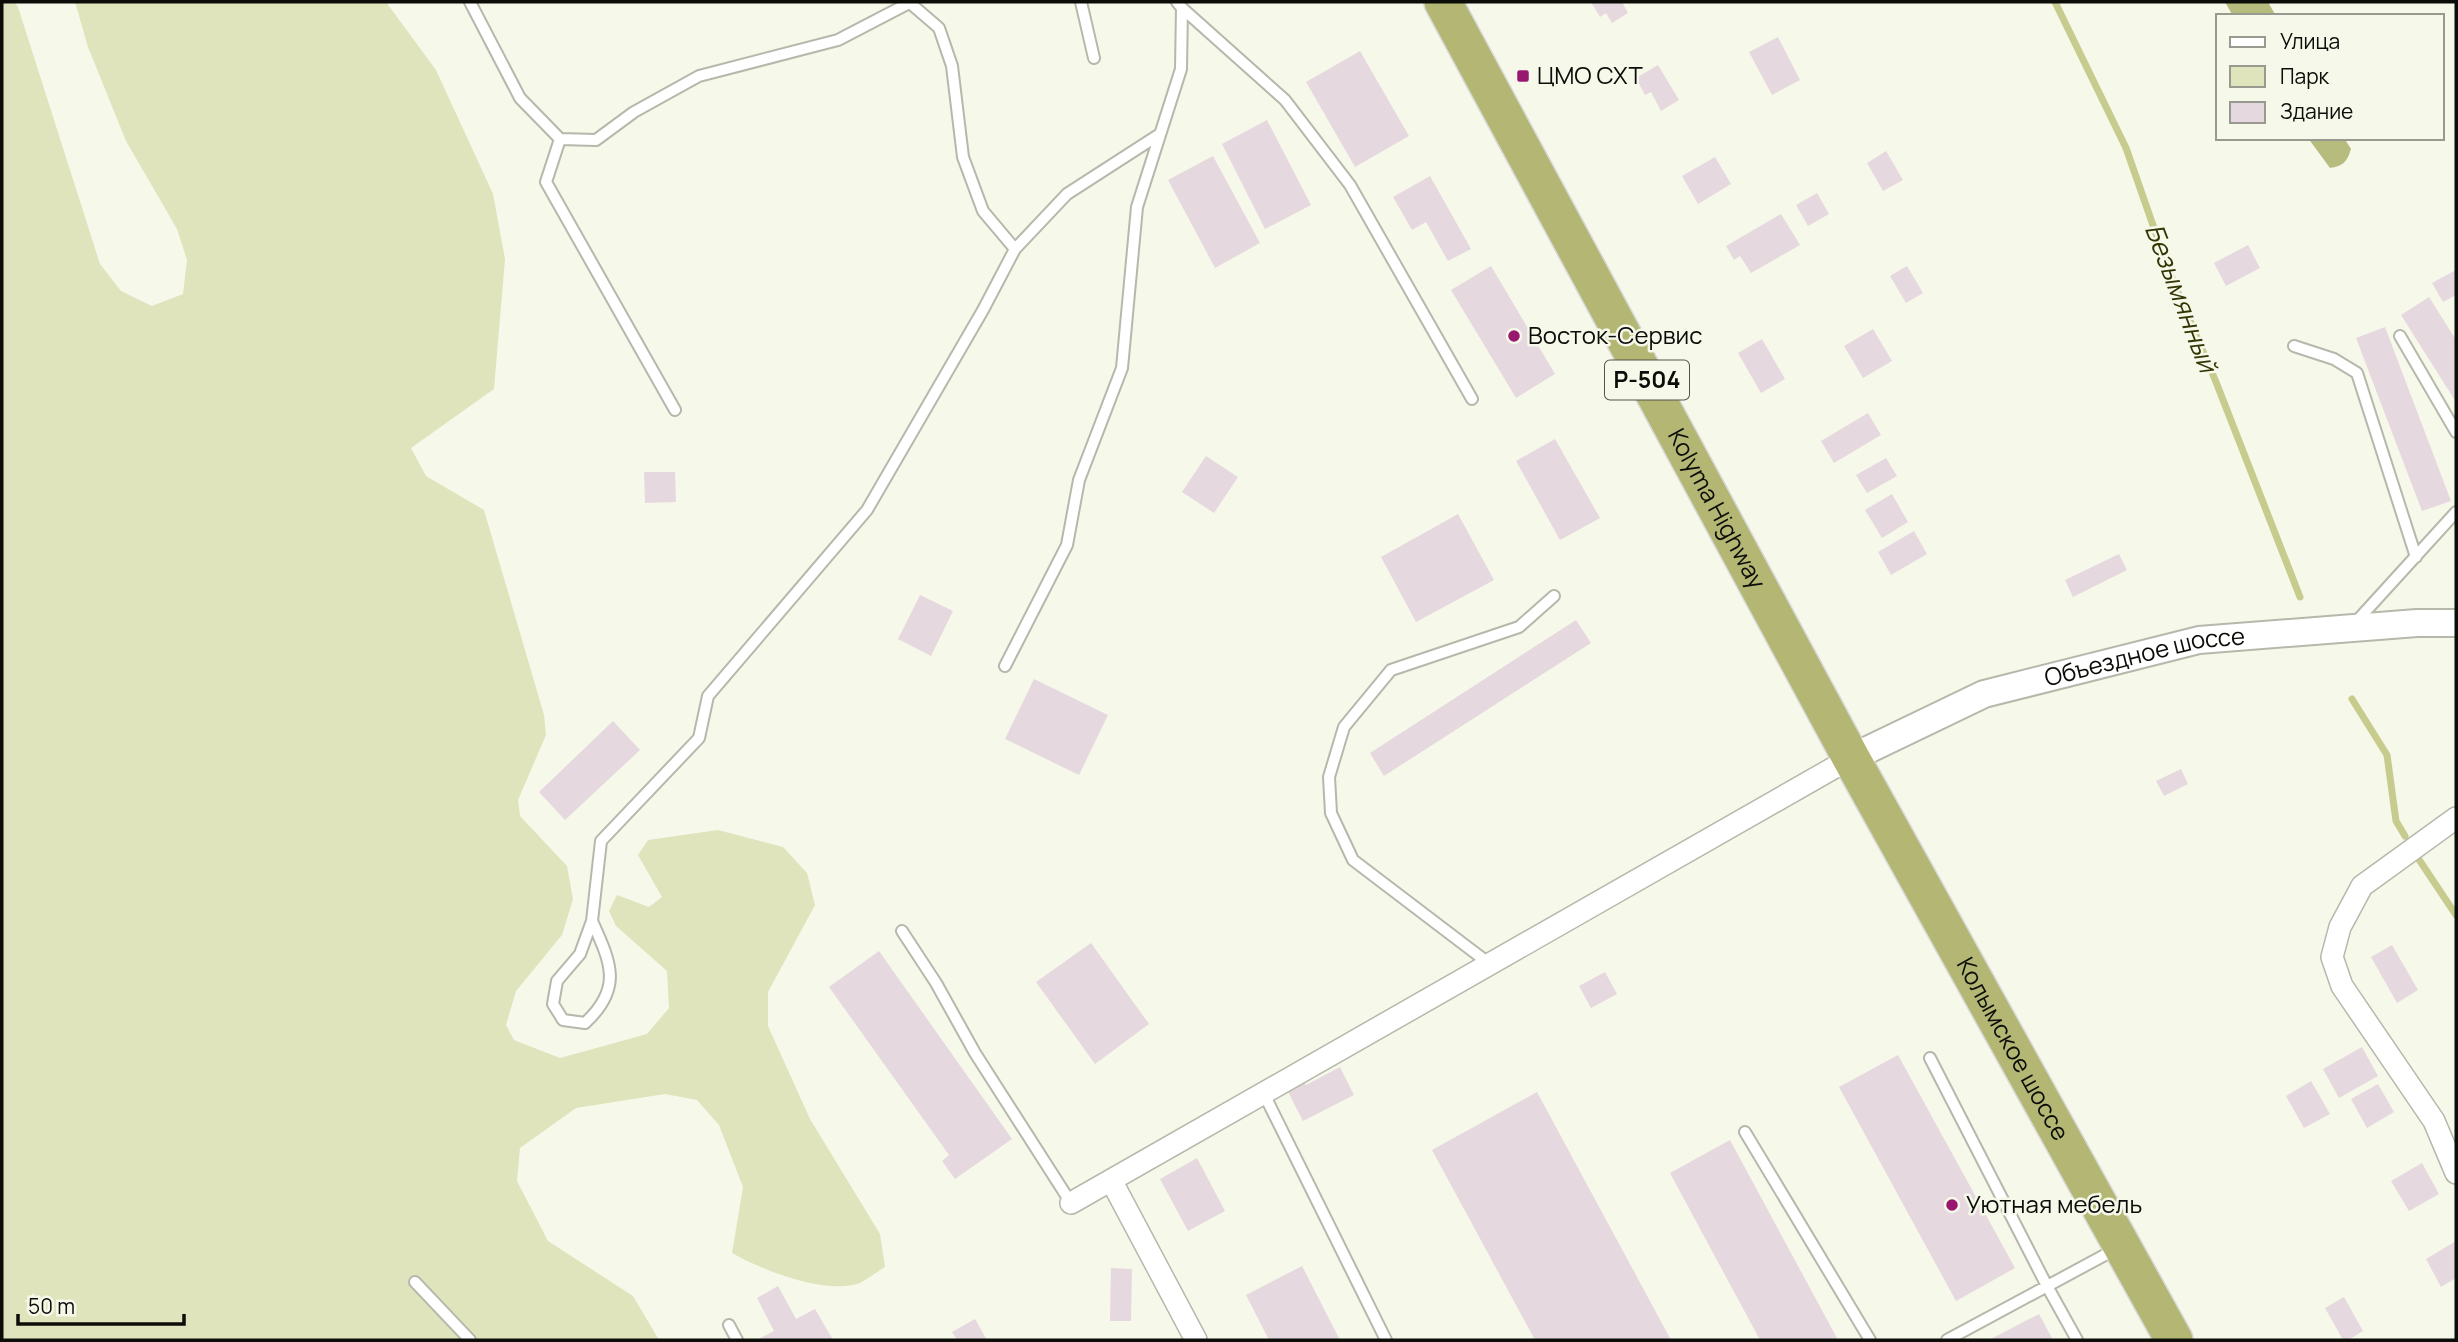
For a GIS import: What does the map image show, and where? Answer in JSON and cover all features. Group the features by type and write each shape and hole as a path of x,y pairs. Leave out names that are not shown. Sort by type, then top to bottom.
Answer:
{"highway":[{"name":"Kolyma Highway","path":"1443,2 1851,758"},
{"name":"Колымское шоссе","path":"1851,758 2174,1340"}],"street":[{"name":"Объездное шоссе","path":"1851,758 1984,694 2199,640 2417,623 2456,623"},
{"path":"1071,1203 1851,758"},
{"path":"2456,818 2362,886 2340,927 2332,957 2342,986 2434,1122 2456,1173"},
{"path":"1111,1180 1196,1340"}],"lane":[{"path":"470,2 520,98 559,139 596,141 634,112 699,76 838,40 910,2 939,28 952,66 962,157 984,211 1015,249"},
{"path":"1081,2 1094,58"},
{"path":"1006,666 1067,545 1079,480 1122,368 1137,207 1181,69 1179,5"},
{"path":"1179,5 1285,100 1350,185 1472,399"},
{"path":"592,921 607,956 611,982 601,1009 584,1023 563,1020 553,1004 557,981 580,954 592,921 601,841 699,738 708,696 867,510 983,310 1015,249 1067,194 1160,134"},
{"path":"559,139 546,182 675,410"},
{"path":"2400,336 2456,432"},
{"path":"2294,346 2334,359 2357,373 2416,557"},
{"path":"2350,628 2456,512"},
{"path":"1491,965 1353,860 1331,813 1329,777 1345,727 1391,670 1519,627 1555,596"},
{"path":"902,931 936,983 975,1053 1071,1203"},
{"path":"1930,1058 2077,1340"},
{"path":"1264,1094 1386,1340"},
{"path":"1745,1132 1870,1340"},
{"path":"1947,1340 2122,1246"},
{"path":"415,1283 470,1340"},
{"path":"729,1325 737,1340"}],"green space":[{"path":"2,2 15,2 18,7 100,264 121,291 152,306 183,294 187,260 177,229 126,141 88,47 75,2 386,2 436,70 493,194 505,259 494,389 411,448 426,476 484,510 544,715 546,735 518,800 520,816 567,866 573,899 562,935 516,991 506,1025 514,1040 560,1058 647,1034 669,1008 667,971 616,926 609,911 617,895 649,907 662,897 638,855 648,840 718,830 783,847 807,873 815,905 768,992 768,1026 810,1119 880,1234 885,1267 857,1284 827,1286 793,1279 732,1253 743,1187 719,1125 697,1100 665,1094 576,1108 520,1148 517,1181 548,1241 633,1296 659,1340 2,1340"},
{"path":"2225,2 2268,2 2275,14 2232,14"},
{"path":"2309,140 2345,140 2351,149 2348,157 2344,163 2330,168"}],"building":[{"path":"1591,2 1622,2 1628,13 1612,23 1606,13 1600,17"},
{"path":"1778,37 1800,80 1772,95 1749,52"},
{"path":"1360,51 1409,136 1355,167 1306,82"},
{"path":"1658,65 1679,100 1661,111 1651,92 1645,95 1636,78"},
{"path":"1267,120 1311,205 1265,229 1222,144"},
{"path":"1886,151 1903,180 1883,191 1867,163"},
{"path":"1213,156 1260,243 1215,268 1168,180"},
{"path":"1715,157 1731,184 1698,204 1682,176"},
{"path":"1430,176 1471,249 1448,261 1426,222 1412,230 1393,197"},
{"path":"1817,193 1829,214 1808,226 1796,205"},
{"path":"1781,214 1800,245 1751,273 1740,256 1734,260 1726,246"},
{"path":"2248,245 2260,268 2226,286 2214,263"},
{"path":"1491,266 1555,374 1516,398 1451,290"},
{"path":"1907,266 1923,293 1906,303 1890,276"},
{"path":"2456,270 2456,295 2443,302 2432,283"},
{"path":"2429,297 2456,340 2456,402 2401,315"},
{"path":"2385,327 2451,501 2422,511 2356,338"},
{"path":"1873,329 1892,361 1863,378 1844,346"},
{"path":"1762,339 1785,379 1761,393 1738,353"},
{"path":"1868,413 1881,435 1834,463 1821,441"},
{"path":"1555,439 1600,518 1560,540 1516,461"},
{"path":"1206,456 1238,477 1214,513 1182,492"},
{"path":"1886,458 1897,476 1867,493 1856,475"},
{"path":"644,472 675,472 676,502 645,503"},
{"path":"1892,494 1908,522 1882,538 1865,510"},
{"path":"1458,514 1494,580 1416,622 1381,557"},
{"path":"1914,531 1927,554 1891,575 1878,552"},
{"path":"2119,554 2127,570 2073,597 2065,580"},
{"path":"920,595 953,611 931,656 898,639"},
{"path":"1576,620 1591,643 1384,776 1370,753"},
{"path":"1034,679 1108,715 1079,775 1005,739"},
{"path":"613,721 640,750 565,820 539,792"},
{"path":"2181,769 2188,784 2164,796 2156,781"},
{"path":"1091,943 1149,1024 1095,1064 1036,982"},
{"path":"2392,945 2418,990 2397,1003 2371,957"},
{"path":"879,951 1012,1139 955,1179 942,1161 949,1155 829,987"},
{"path":"1605,972 1617,994 1591,1008 1579,986"},
{"path":"2362,1047 2378,1076 2339,1098 2323,1069"},
{"path":"1898,1055 2015,1268 1956,1301 1839,1087"},
{"path":"1340,1067 1354,1095 1303,1121 1285,1086 1302,1077 1306,1085"},
{"path":"2311,1081 2330,1114 2304,1128 2286,1096"},
{"path":"2378,1084 2394,1112 2367,1128 2351,1099"},
{"path":"1537,1092 1671,1340 1535,1340 1432,1150"},
{"path":"1730,1140 1838,1340 1760,1340 1670,1173"},
{"path":"1197,1158 1225,1211 1188,1231 1160,1179"},
{"path":"2422,1163 2439,1194 2409,1211 2391,1181"},
{"path":"2456,1241 2456,1278 2441,1287 2426,1259"},
{"path":"1302,1266 1340,1340 1269,1340 1246,1295"},
{"path":"1111,1268 1132,1269 1131,1321 1110,1321"},
{"path":"778,1286 796,1319 815,1309 833,1340 757,1340 774,1331 757,1298"},
{"path":"2344,1297 2363,1331 2348,1340 2343,1340 2325,1308"},
{"path":"2039,1314 2053,1340 1989,1340"},
{"path":"975,1319 987,1340 957,1340 952,1332"}],"waterway":[{"name":"Безымянный","path":"2055,2 2126,148 2169,271 2216,382 2300,597"},
{"name":"Безымянный","path":"2352,699 2387,755 2396,821 2405,836"},
{"name":"Безымянный","path":"2418,858 2456,915"}],"place":[{"name":"ЦМО СХТ","path":"1523,76"},
{"name":"Восток-Сервис","path":"1514,336"},
{"name":"Уютная мебель","path":"1952,1205"}]}
